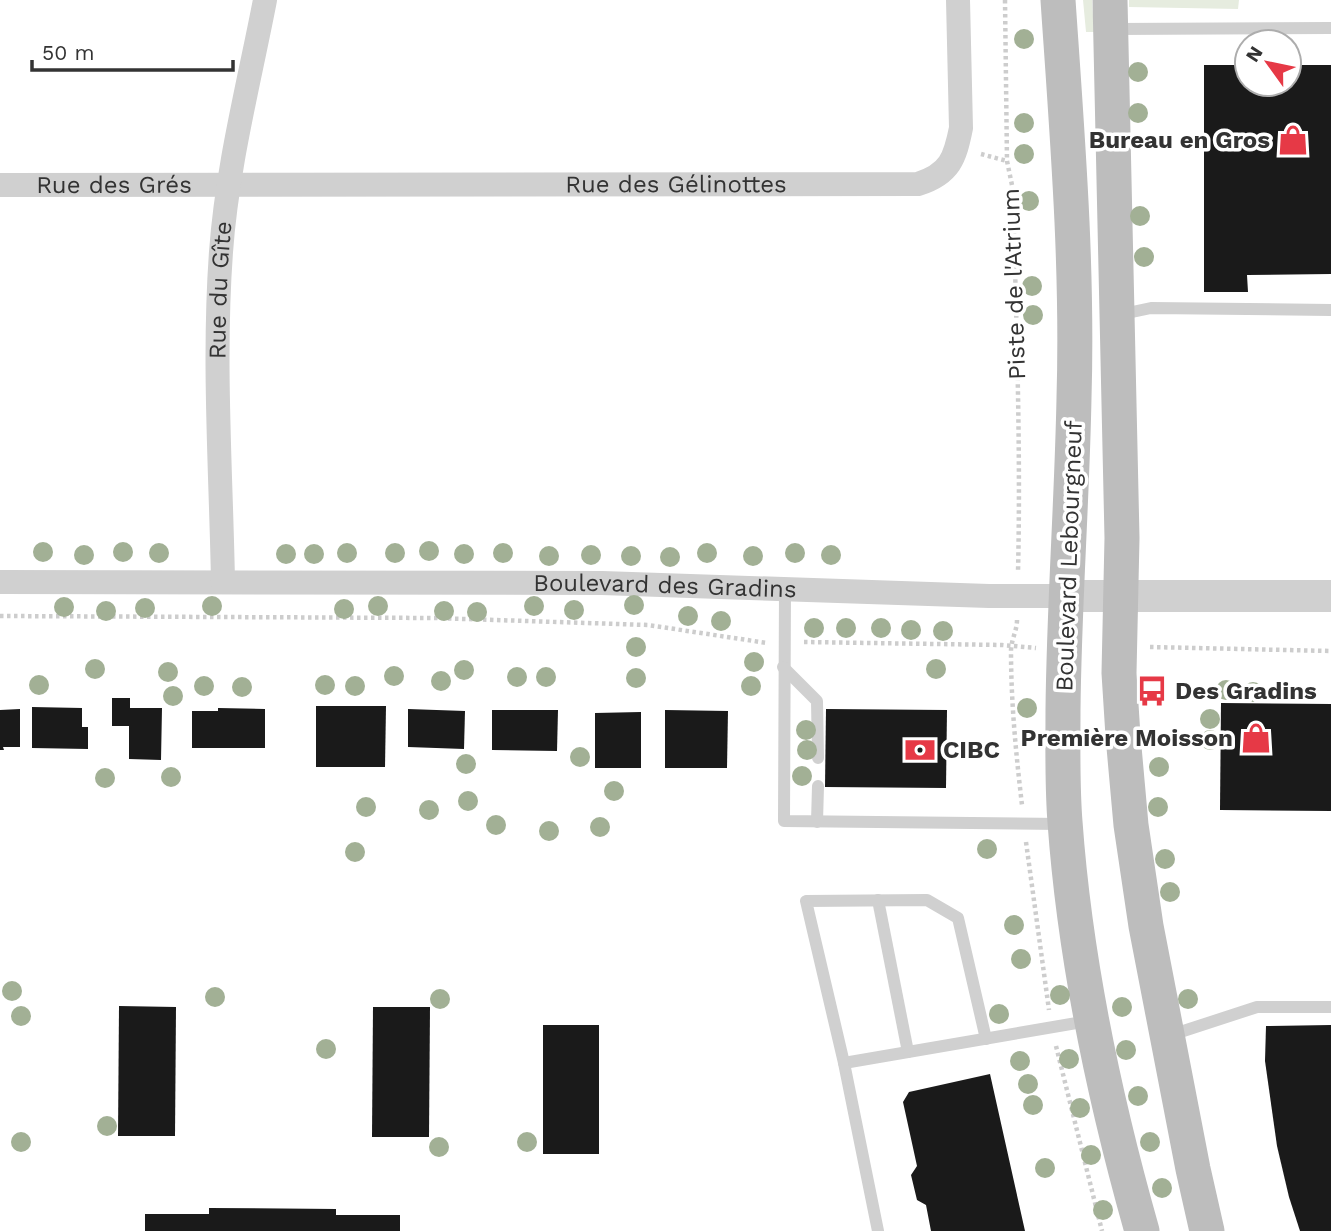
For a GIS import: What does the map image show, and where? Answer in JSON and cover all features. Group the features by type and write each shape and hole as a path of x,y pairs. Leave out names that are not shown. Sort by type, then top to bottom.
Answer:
{"main road":[{"name":"Boulevard Lebourgneuf","path":"1058,0 1071,180 1074,382 1066,596 1063,779 1065,824 1074,915 1092,1020 1115,1134 1142,1231"},
{"name":"Boulevard Lebourgneuf","path":"1110,14 1122,538 1119,596 1120,682 1131,825 1146,926 1207,1231"}],"street":[{"name":"Rue du Gîte","path":"223,582 218,350 221,252 229,185 265,0"},
{"name":"Rue des Gélinottes","path":"229,185 918,184 934,179 948,167 957,148 961,128 958,0"},
{"name":"Rue des Grés","path":"0,185 229,185"},
{"name":"Boulevard des Gradins","path":"0,582 602,583 989,596 1331,596"}],"lane":[{"path":"1110,14 1331,28"},
{"path":"1118,315 1151,309 1331,310"},
{"path":"785,589 784,821 1065,824"},
{"path":"783,667 817,701 818,758"},
{"path":"817,822 818,786"},
{"path":"878,900 908,1052"},
{"path":"878,1231 844,1063 806,901 927,900 958,918 986,1039"},
{"path":"1167,1036 1256,1007 1331,1007"},
{"path":"844,1063 1092,1020"}],"path":[{"name":"Piste de l'Atrium","path":"1005,0 1007,161 1013,190 1018,394 1018,568"},
{"path":"0,616 435,618 648,625 765,643 783,641 1002,645 1035,648"},
{"path":"1157,647 1331,650"}],"shaded area":[{"path":"1083,0 1092,0 1094,32 1086,32"},
{"path":"1129,0 1239,0 1238,9 1129,7"}],"building":[{"path":"1204,65 1233,65 1233,98 1303,98 1303,65 1331,65 1331,274 1247,275 1248,292 1204,292"},
{"path":"112,698 130,698 130,708 162,708 161,760 129,759 129,726 112,726"},
{"path":"1221,703 1331,704 1331,811 1220,810"},
{"path":"316,706 386,706 385,767 316,767"},
{"path":"32,707 82,708 82,727 88,727 88,749 32,748"},
{"path":"218,708 265,709 265,748 192,748 192,711 218,711"},
{"path":"20,709 20,747 3,747 4,750 0,750 0,710"},
{"path":"408,709 465,711 464,749 408,747"},
{"path":"826,709 947,710 946,788 825,787"},
{"path":"492,710 558,710 557,751 492,750"},
{"path":"665,710 728,711 727,768 665,768"},
{"path":"641,712 641,768 595,768 595,713"},
{"path":"119,1006 176,1007 175,1136 118,1136"},
{"path":"373,1007 430,1007 429,1137 372,1137"},
{"path":"543,1025 599,1025 599,1154 543,1154"},
{"path":"1331,1025 1331,1231 1300,1231 1277,1146 1265,1061 1266,1026"},
{"path":"990,1074 1025,1231 931,1231 926,1205 917,1200 911,1175 917,1166 903,1102 909,1092"},
{"path":"209,1208 336,1209 336,1215 400,1215 400,1231 145,1231 145,1214 209,1214"}],"place":[{"name":"Bureau en Gros","path":"1293,140"},
{"name":"Des Gradins","path":"1152,691"},
{"name":"Première Moisson","path":"1256,738"},
{"name":"CIBC","path":"920,750"}]}
